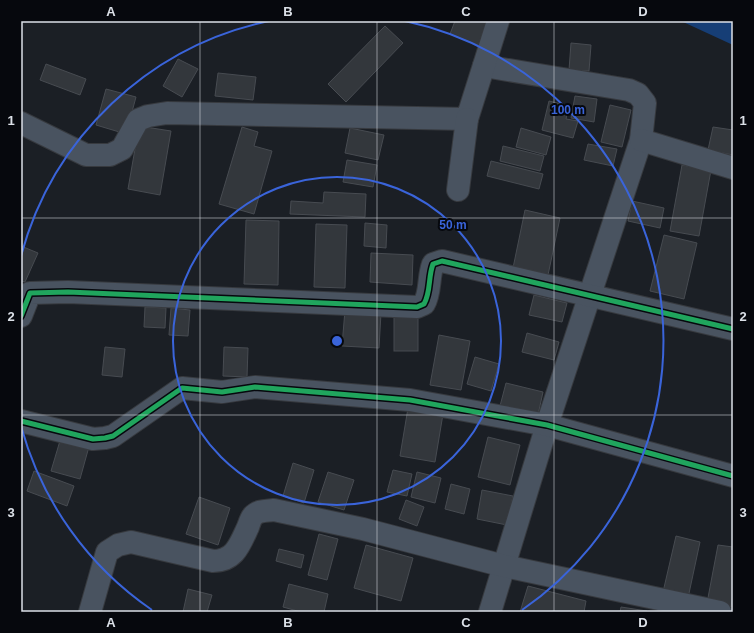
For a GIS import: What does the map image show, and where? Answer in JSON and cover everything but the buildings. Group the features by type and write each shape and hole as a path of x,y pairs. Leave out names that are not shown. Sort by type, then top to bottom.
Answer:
{"street":[{"path":"458,190 467,119 498,21"},
{"path":"484,66 629,90 638,94 645,103 641,140 547,425 490,612"},
{"path":"21,123 86,155 110,155 122,149 138,120 148,116 167,113 467,119"},
{"path":"641,140 733,168"},
{"path":"21,316 25,291 417,307 424,304 428,297 430,272 434,264 442,261 733,329"},
{"path":"21,421 93,439 105,438 113,436 182,388 222,392 255,387 410,400 547,425 733,476"},
{"path":"90,612 107,552 118,545 131,542 213,561 220,561 228,558 238,548 253,516 261,511 274,510 363,529 504,566 720,612"}],"shaded area":[{"path":"681,21 733,21 733,45"}],"cycle path":[{"path":"21,316 30,293 68,292 417,307 424,304 426,299 433,264 442,261 733,329"},
{"path":"21,421 93,439 105,438 113,436 182,388 222,392 255,387 410,400 547,425 733,476"}]}
